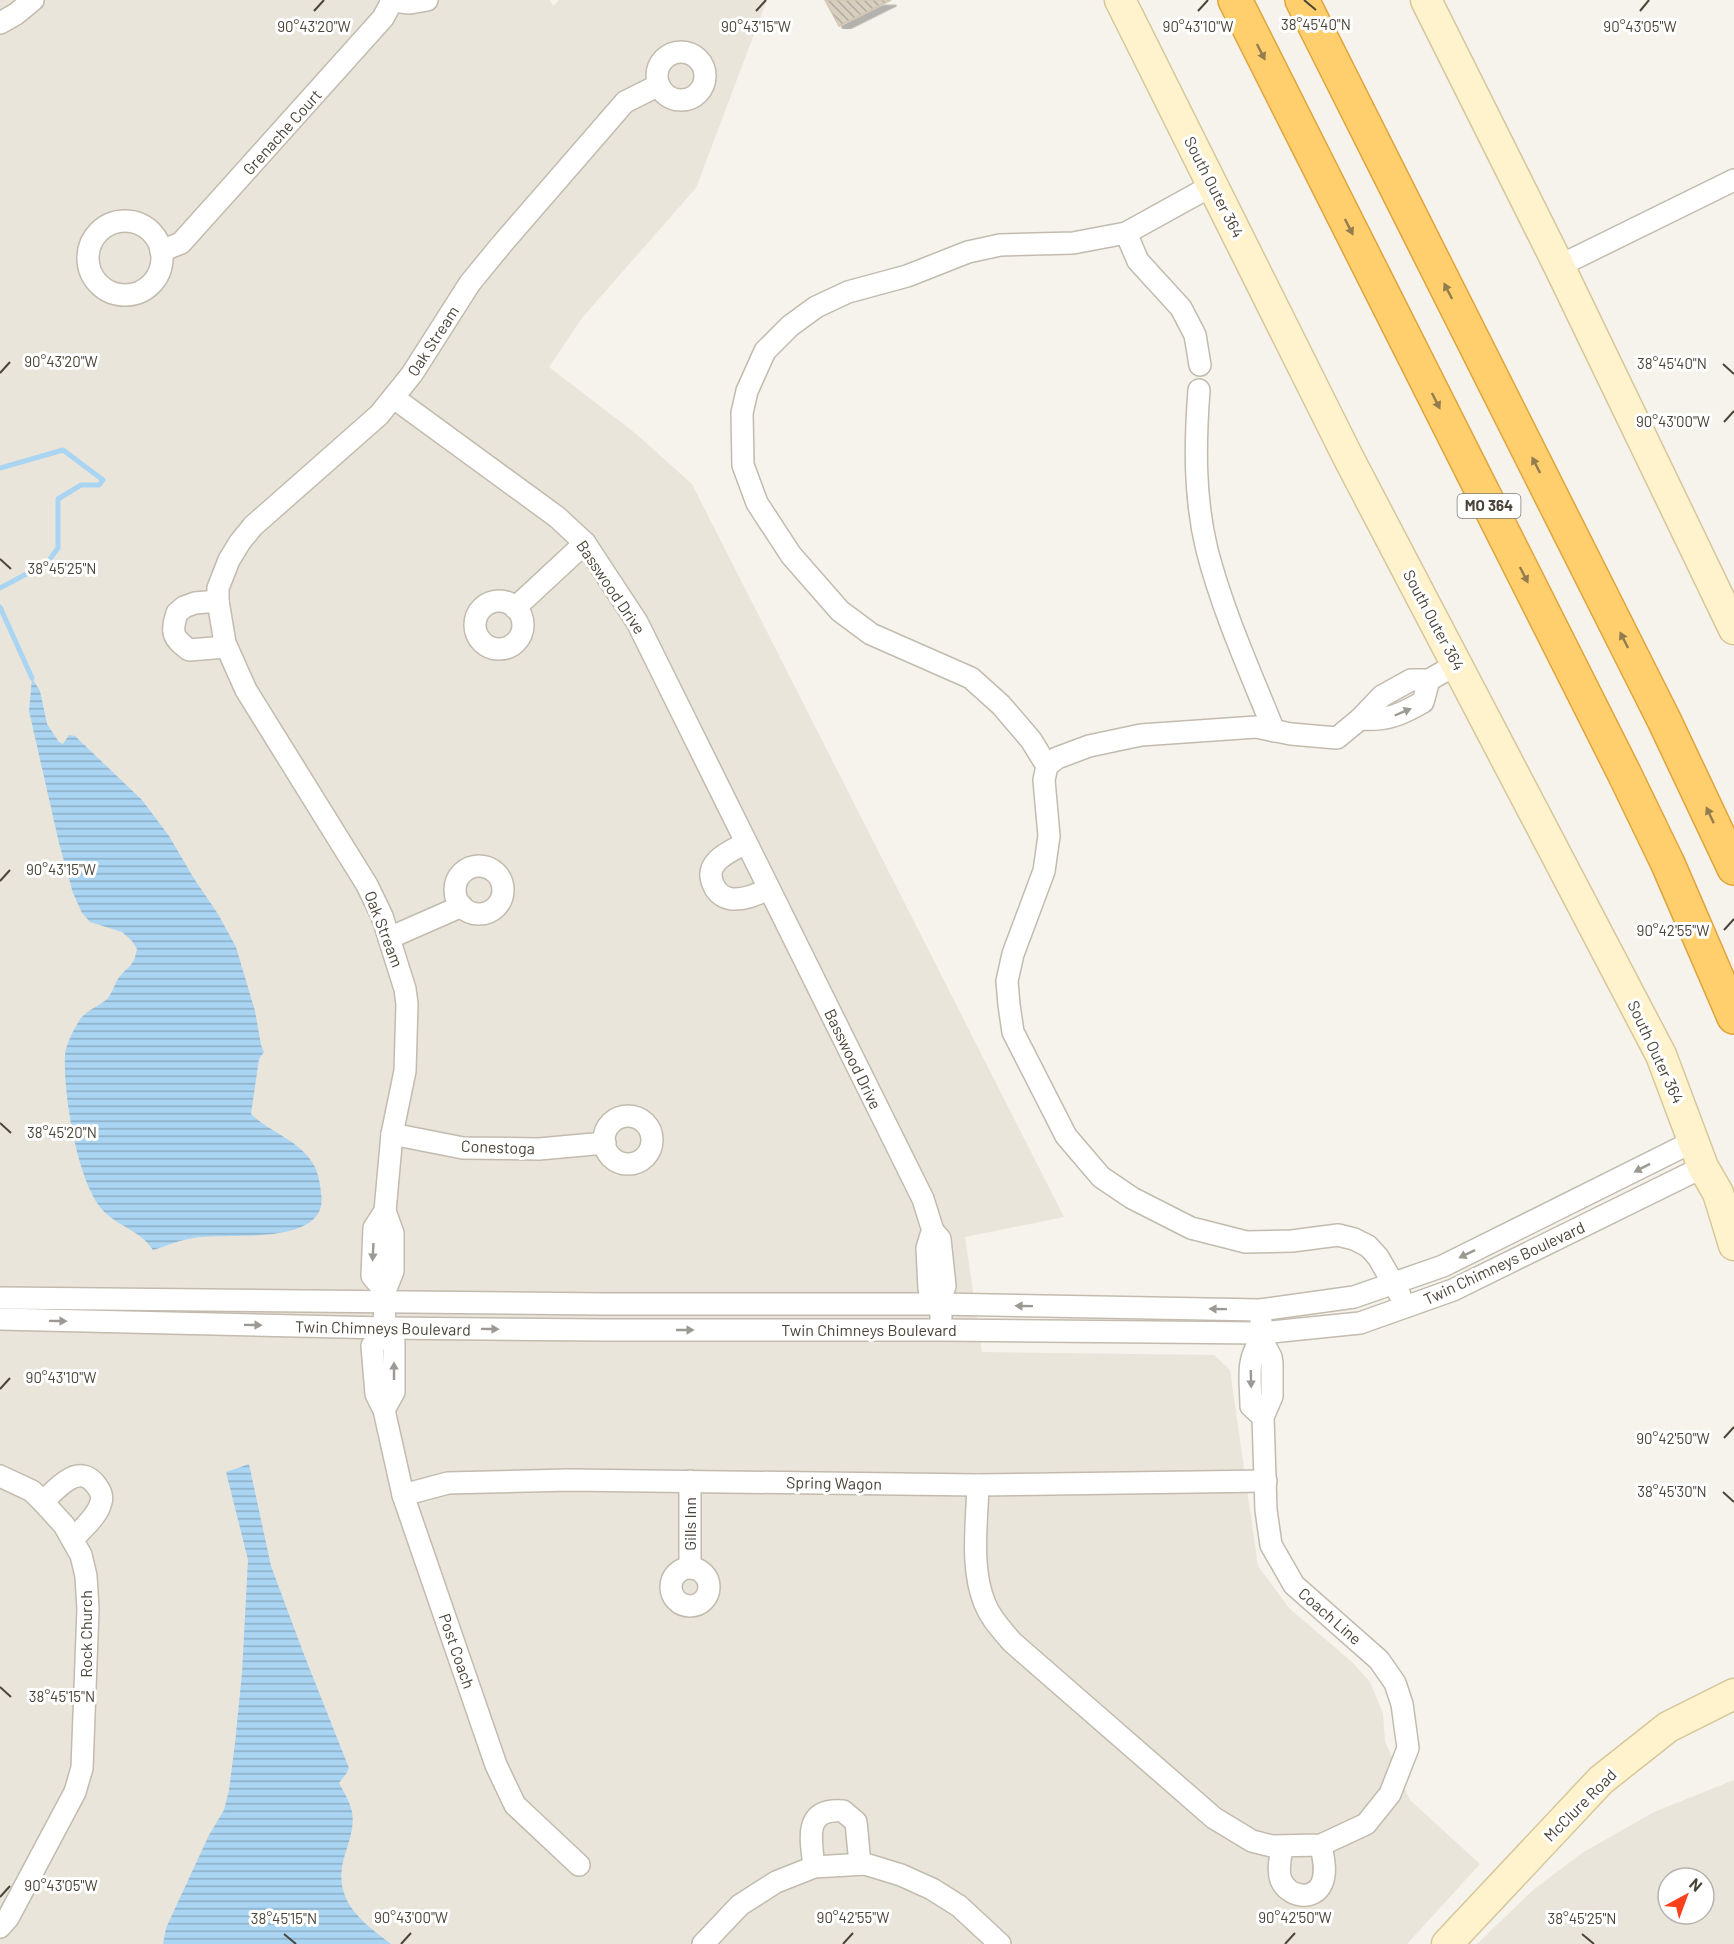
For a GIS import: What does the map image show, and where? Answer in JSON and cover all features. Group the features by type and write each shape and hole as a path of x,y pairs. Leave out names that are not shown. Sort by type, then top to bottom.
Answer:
{"highway":[{"name":"MO 364","path":"1235,0 1624,773 1668,864 1734,1017"},
{"path":"1302,0 1664,720 1734,868"}],"street":[{"path":"0,22 16,14 33,0"},
{"name":"Grenache Court","path":"161,251 181,243 383,18 391,1 410,3 427,0"},
{"name":"South Outer 364","path":"1120,0 1348,457 1661,1055 1699,1154 1718,1193 1734,1245"},
{"path":"1426,0 1734,629"},
{"name":"Oak Stream","path":"384,1332 385,1296 372,1276 374,1228 385,1211 392,1134 405,1071 407,1004 405,989 382,916 367,885 246,690 226,647 218,601 219,588 229,560 253,526 379,415 412,374 470,284 502,244 625,102 659,85"},
{"path":"1558,266 1734,180"},
{"path":"1047,766 1031,740 1001,705 971,678 871,634 840,610 791,555 756,503 742,465 742,413 747,391 765,351 790,326 816,307 849,292 907,276 968,252 1000,245 1073,243 1126,233 1213,185"},
{"path":"1126,233 1137,261 1181,308 1195,335 1200,365"},
{"path":"1199,390 1195,448 1198,492 1206,548 1225,611 1274,731"},
{"name":"Basswood Drive","path":"394,398 557,517 585,543 637,622 923,1199 933,1231 940,1239 945,1286 940,1302 941,1330"},
{"path":"515,608 585,543"},
{"path":"218,601 184,607 177,613 173,633 177,640 189,650 226,647"},
{"path":"1405,1307 1378,1257 1368,1246 1354,1239 1338,1235 1292,1241 1246,1242 1191,1228 1132,1198 1101,1177 1066,1136 1013,1032 1007,981 1013,954 1044,871 1049,836 1044,780 1047,766 1057,758 1089,746 1141,735 1256,727 1291,734 1337,738 1360,719 1379,721 1406,712 1423,702 1429,680 1457,664"},
{"path":"746,843 725,854 713,865 710,872 715,889 726,898 735,899 769,889"},
{"path":"389,938 462,906"},
{"name":"Conestoga","path":"392,1134 463,1148 539,1149 605,1143"},
{"name":"Twin Chimneys Boulevard","path":"0,1298 385,1296 940,1302 1260,1310 1354,1297 1443,1266 1699,1154"},
{"name":"Twin Chimneys Boulevard","path":"0,1319 384,1332 941,1330 1261,1336 1360,1323 1453,1290 1699,1154"},
{"path":"1260,1310 1261,1336"},
{"name":"Post Coach","path":"384,1332 394,1342 394,1392 384,1410 403,1495 496,1765 515,1805 579,1864"},
{"name":"Coach Line","path":"978,1485 978,1580 986,1605 994,1620 1012,1642 1214,1818 1252,1841 1282,1846 1321,1845 1366,1824 1390,1794 1408,1748 1402,1704 1395,1683 1379,1660 1294,1585 1271,1545 1266,1510 1263,1417 1251,1406 1250,1363 1261,1336"},
{"path":"43,1502 70,1478 82,1475 92,1479 100,1490 102,1500 98,1511 73,1539"},
{"name":"Rock Church","path":"0,1476 32,1491 64,1525 81,1555 86,1576 88,1609 82,1768 75,1792 8,1918 0,1927"},
{"name":"Spring Wagon","path":"403,1495 447,1483 690,1480 978,1485 1266,1481"},
{"name":"Gills Inn","path":"690,1480 690,1567"},
{"name":"McClure Road","path":"1447,1944 1602,1780 1668,1726 1734,1694"},
{"path":"814,1867 812,1827 816,1817 825,1811 843,1811 855,1822 860,1864"},
{"path":"1282,1846 1281,1879 1290,1893 1302,1896 1314,1892 1322,1884 1324,1875 1321,1845"},
{"path":"703,1944 740,1905 776,1882 814,1867 864,1864 901,1875 932,1889 959,1906 1000,1944"}],"shaded area":[{"path":"0,0 550,0 553,6 559,0 767,0 696,188 582,318 549,367 635,433 692,484 1064,1217 965,1237 982,1352 1214,1355 1230,1370 1258,1566 1289,1608 1353,1663 1370,1682 1383,1713 1385,1741 1410,1800 1480,1864 1407,1944 0,1944"},
{"path":"1734,1780 1734,1944 1477,1944 1533,1890 1582,1853 1654,1812"}],"water":[{"path":"32,678 40,691 47,724 59,742 63,744 69,735 75,736 142,800 169,836 236,947 255,1011 264,1052 259,1059 251,1114 292,1142 306,1154 314,1165 321,1189 320,1210 310,1222 293,1230 272,1234 193,1238 153,1250 142,1238 107,1214 92,1195 73,1135 66,1091 65,1055 70,1038 79,1021 109,997 118,979 132,964 137,949 122,932 90,922 82,913 73,893 59,843 29,711"},
{"path":"249,1464 271,1566 349,1768 339,1783 347,1797 353,1819 341,1876 343,1889 353,1910 370,1928 391,1944 163,1944 166,1928 209,1835 224,1810 229,1790 242,1673 248,1560 226,1472"}],"building":[{"path":"825,0 891,0 839,26"}],"waterway":[{"path":"0,468 63,450 103,480 99,485 81,485 58,499 58,548 47,563 0,588"},
{"path":"0,607 32,678"}]}
